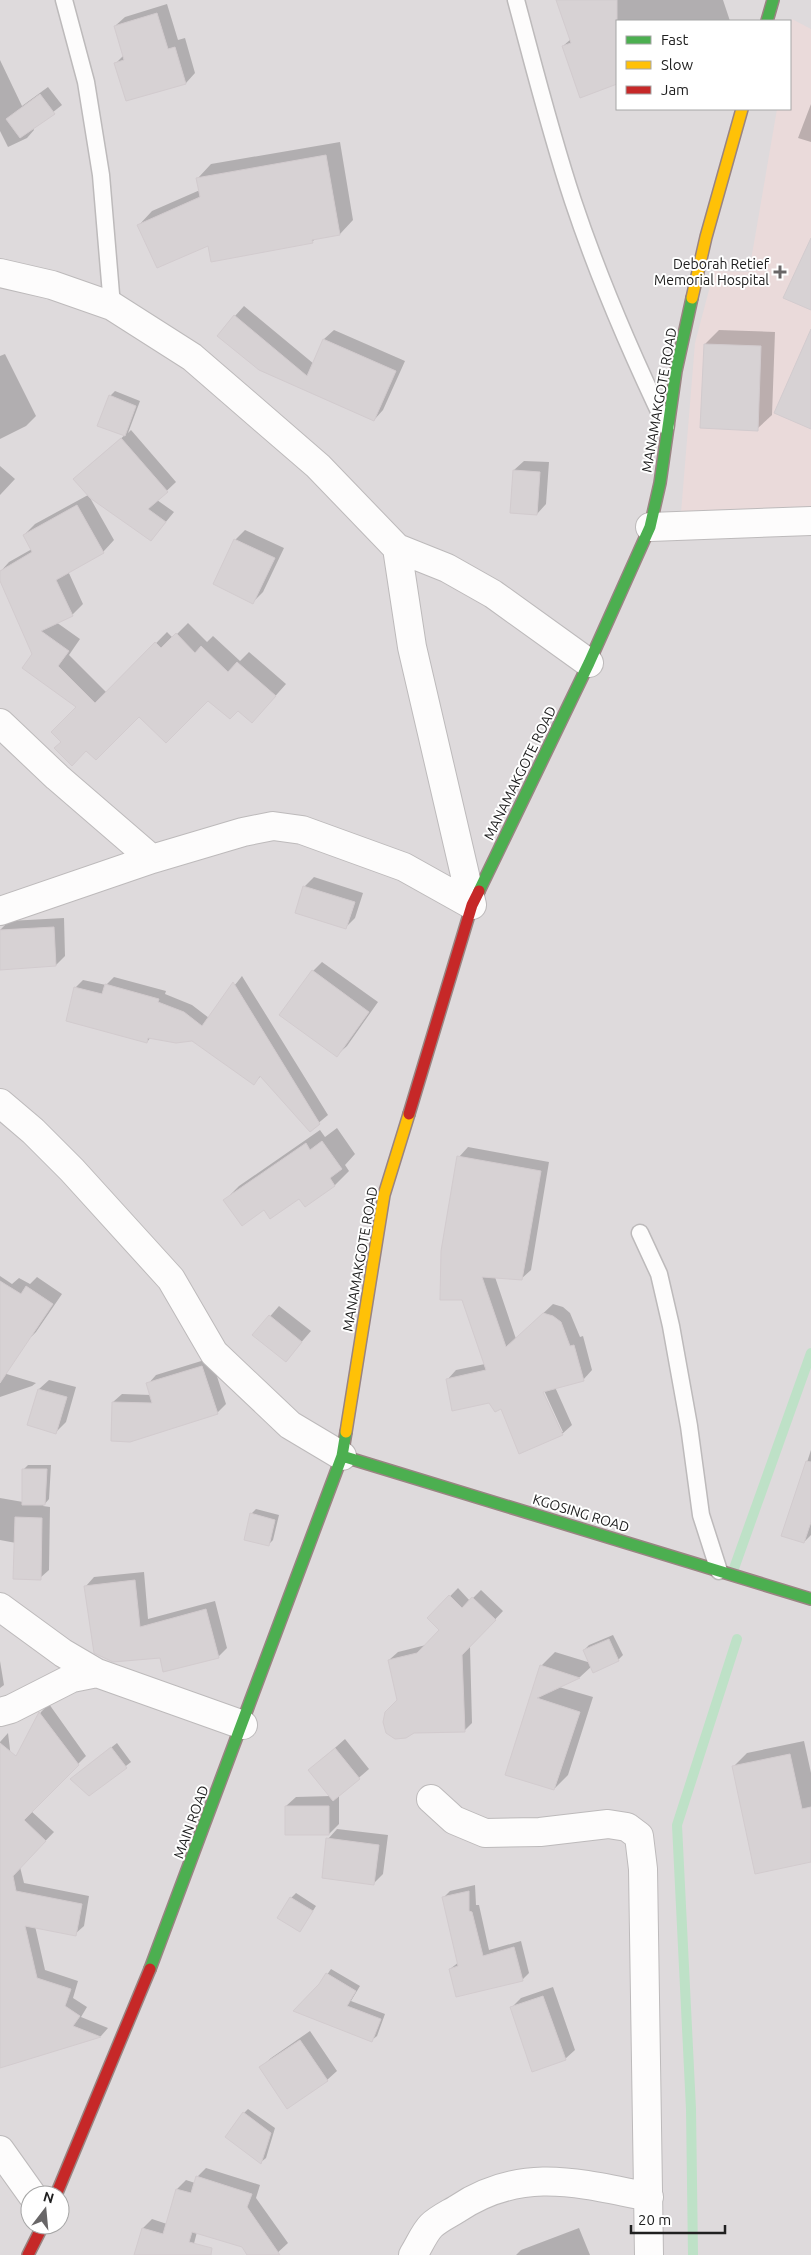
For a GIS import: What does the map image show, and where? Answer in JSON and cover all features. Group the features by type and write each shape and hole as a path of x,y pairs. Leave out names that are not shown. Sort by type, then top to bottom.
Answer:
{"street":[{"path":"767,20 773,0"},
{"name":"MANAMAKGOTE ROAD","path":"342,1456 384,1195 472,905 590,663 650,527 668,431 676,370 706,237 742,110"},
{"path":"0,273 52,285 112,306 199,364 318,466 397,548 447,568 493,594 590,663"},
{"path":"650,527 811,521"},
{"path":"397,548 412,647 472,905"},
{"path":"0,723 58,777 152,859"},
{"path":"0,911 152,859 243,832 273,826 302,830 404,867 472,905"},
{"path":"0,1103 33,1131 72,1170 170,1279 214,1353 290,1425 342,1456"},
{"name":"KGOSING ROAD","path":"342,1456 811,1599"},
{"name":"MAIN ROAD","path":"60,2185 160,1946 342,1456"},
{"path":"0,1607 63,1653 97,1673 243,1725"},
{"path":"0,1712 10,1709 72,1678 97,1673"},
{"path":"430,1799 454,1820 485,1833 540,1832 608,1824 627,1827 639,1836 643,1869 649,2255"},
{"path":"0,2150 25,2185"},
{"path":"413,2255 431,2226 467,2203 505,2186 555,2181 582,2183 649,2197"},
{"path":"28,2255 38,2235"}],"lane":[{"path":"64,0 86,82 101,175 112,306"},
{"path":"516,0 548,117 574,202 627,344 668,431"},
{"path":"640,1233 659,1274 671,1326 702,1515 719,1571"}],"shaded area":[{"path":"0,0 811,0 811,2255 0,2255"},
{"name":"Deborah Retief Memorial Hospital","path":"792,19 811,29 811,521 680,525 695,343 714,271 749,272 777,110 791,110"}],"building":[{"path":"556,0 617,0 616,84 580,98 562,46 571,43"},
{"path":"157,13 168,49 175,47 186,84 126,101 114,63 124,60 114,26"},
{"path":"40,94 55,114 20,138 6,119"},
{"path":"326,155 340,235 312,240 313,243 211,262 208,246 157,268 137,225 200,197 196,178"},
{"path":"811,238 811,310 783,298"},
{"path":"234,315 307,376 323,339 396,371 374,421 259,370 217,336"},
{"path":"811,329 811,429 774,413"},
{"path":"704,344 761,346 758,431 700,428"},
{"path":"109,395 136,406 125,436 97,426"},
{"path":"121,438 168,492 148,509 166,522 151,541 90,498 73,479"},
{"path":"513,470 540,472 537,515 510,513"},
{"path":"77,505 104,553 56,580 73,616 41,631 69,651 58,666 95,703 155,642 161,648 176,633 195,653 201,646 228,672 237,662 276,696 252,723 238,711 230,719 208,701 166,743 139,717 96,760 86,751 72,766 54,748 61,742 51,732 76,707 22,668 32,654 0,581 0,571 32,552 23,535"},
{"path":"234,539 275,558 253,604 213,584"},
{"path":"303,886 355,902 346,929 295,913"},
{"path":"54,927 56,966 0,970 0,930"},
{"path":"312,970 369,1012 337,1057 279,1015"},
{"path":"233,982 320,1124 310,1132 260,1076 254,1085 192,1041 176,1043 148,1038 147,1043 66,1021 74,987 102,994 105,984 159,999 158,1002 184,1012 202,1026"},
{"path":"322,1141 342,1169 330,1178 335,1186 305,1207 299,1199 270,1219 264,1210 242,1226 223,1200 306,1143 310,1150"},
{"path":"457,1156 541,1171 522,1280 482,1277 506,1347 543,1313 553,1316 561,1322 570,1346 574,1345 584,1381 543,1392 563,1435 519,1454 501,1409 495,1412 489,1403 452,1411 446,1379 486,1370 462,1300 440,1300 441,1251"},
{"path":"0,1281 21,1294 26,1286 53,1304 0,1383"},
{"path":"269,1315 302,1342 286,1362 252,1335"},
{"path":"202,1366 218,1414 130,1442 111,1441 112,1402 152,1403 146,1383"},
{"path":"38,1389 67,1397 56,1434 27,1425"},
{"path":"806,1461 811,1462 811,1522 804,1543 781,1536"},
{"path":"22,1469 47,1469 45,1505 22,1505"},
{"path":"250,1513 275,1520 269,1546 244,1540"},
{"path":"15,1517 42,1518 41,1580 13,1579"},
{"path":"135,1580 140,1627 206,1609 219,1658 163,1672 160,1658 113,1662 94,1653 84,1586"},
{"path":"449,1595 462,1608 472,1597 496,1620 462,1655 465,1732 414,1733 406,1738 395,1739 386,1733 383,1722 385,1712 397,1700 388,1660 417,1653 439,1630 427,1618"},
{"path":"609,1639 619,1661 593,1673 583,1650"},
{"path":"540,1665 580,1678 537,1698 580,1712 554,1790 505,1775"},
{"path":"39,1712 79,1765 24,1820 46,1841 13,1876 16,1891 82,1904 76,1936 25,1926 37,1978 71,1989 65,2006 80,2016 73,2026 101,2037 0,2068 0,1743 16,1756"},
{"path":"111,1747 127,1768 89,1796 70,1779"},
{"path":"335,1748 360,1779 333,1801 308,1770"},
{"path":"790,1754 802,1809 811,1807 811,1862 755,1874 732,1766"},
{"path":"285,1806 329,1806 329,1835 285,1835"},
{"path":"326,1838 379,1845 374,1885 322,1878"},
{"path":"469,1891 469,1911 472,1912 483,1956 514,1947 523,1981 456,1997 449,1969 458,1966 442,1897"},
{"path":"290,1897 313,1911 300,1932 277,1918"},
{"path":"326,1973 356,1991 347,2006 381,2019 372,2042 293,2011 319,1984"},
{"path":"543,1996 566,2060 532,2072 510,2007"},
{"path":"300,2040 328,2081 287,2109 259,2067"},
{"path":"243,2112 271,2133 261,2164 225,2137"},
{"path":"196,2176 252,2194 247,2207 280,2255 247,2255 242,2247 192,2232 189,2242 212,2248 211,2255 134,2255 142,2228 163,2234 176,2189 191,2193"}],"waterway":[{"path":"732,1574 811,1353"},
{"path":"693,2255 691,2109 677,1825 737,1639"}],"traffic: fast":[{"path":"767,20 773,0"},
{"path":"479,891 589,663 650,527 660,483 676,371 692,298"},
{"path":"150,1969 342,1456 346,1432"},
{"path":"342,1456 811,1599"}],"traffic: slow":[{"path":"692,298 706,237 742,110"},
{"path":"346,1432 384,1195 409,1114"}],"traffic: jam":[{"path":"409,1114 472,905 479,891"},
{"path":"60,2185 150,1969"},
{"path":"28,2255 38,2235"}],"place":[{"name":"Deborah Retief Memorial Hospital","path":"780,272"}]}
